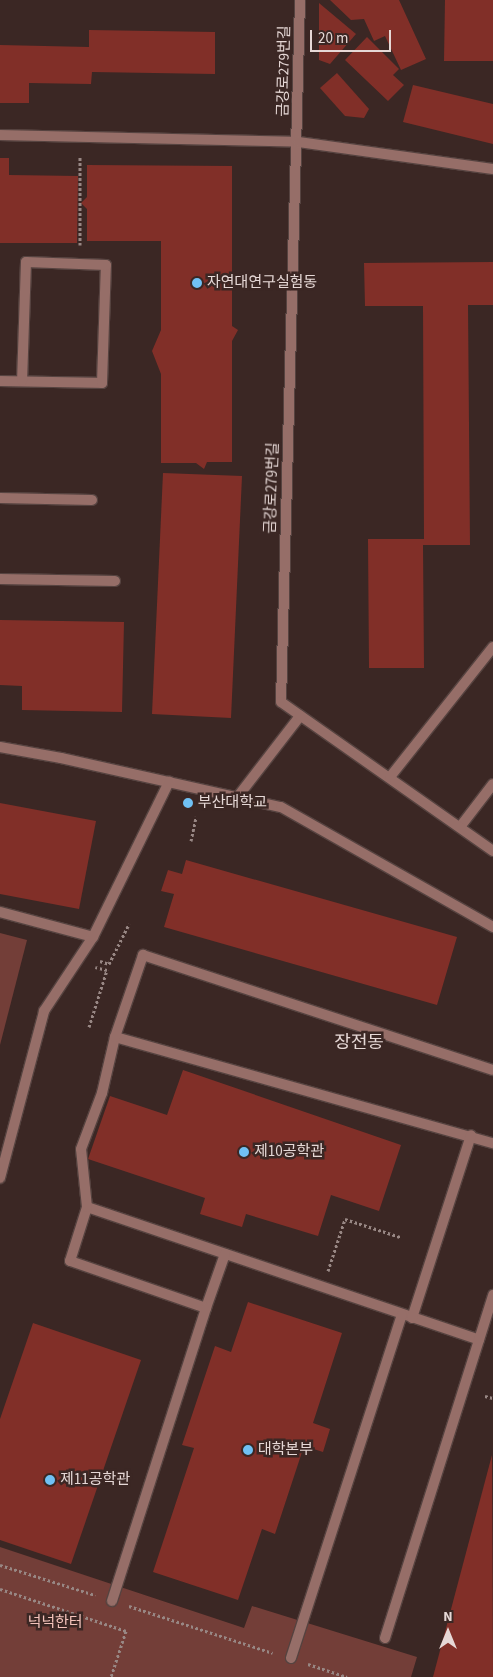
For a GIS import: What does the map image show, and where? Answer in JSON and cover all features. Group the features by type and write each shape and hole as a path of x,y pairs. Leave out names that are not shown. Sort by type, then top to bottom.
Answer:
{"street":[{"name":"금강로279번길","path":"300,0 298,142 281,702 390,776 493,851"},
{"path":"0,135 298,142 493,169"},
{"path":"0,381 102,383 106,265 26,262 22,381"},
{"path":"0,498 92,500"},
{"path":"0,579 115,581"},
{"path":"390,776 493,647"},
{"path":"239,796 300,716"},
{"path":"0,747 239,796 281,807 493,927"},
{"path":"0,1178 44,1011 93,937 168,782"},
{"path":"460,827 493,784"},
{"path":"0,912 93,937"},
{"path":"206,1308 70,1261 87,1207 81,1149 102,1092 115,1037 143,955 493,1070"},
{"path":"115,1037 471,1135 493,1143"},
{"path":"291,1658 407,1316 471,1135"},
{"path":"87,1207 479,1340"},
{"path":"112,1601 225,1254"},
{"path":"385,1638 493,1295"}],"path":[{"path":"80,156 80,264"},
{"path":"191,841 196,817"},
{"path":"95,959 109,964 129,924"},
{"path":"89,1027 107,970 92,966"},
{"path":"327,1274 345,1219 400,1237"},
{"path":"485,1396 493,1398"},
{"path":"0,1565 347,1677"},
{"path":"0,1590 126,1631 111,1677"}],"green space":[{"path":"0,933 27,940 0,1045"},
{"name":"넉넉한터","path":"0,1547 244,1628 252,1606 417,1657 411,1677 0,1677"}],"building":[{"path":"330,0 399,0 426,59 401,70 385,36 374,41 364,19 351,20"},
{"path":"445,0 493,0 493,61 444,61"},
{"path":"319,3 356,34 330,64 319,60"},
{"path":"89,30 215,32 215,74 92,72 91,84 29,83 29,103 0,103 0,45 89,47"},
{"path":"367,37 399,69 393,75 404,85 388,101 345,60"},
{"path":"337,73 369,109 364,118 345,116 320,88"},
{"path":"413,85 493,104 493,144 403,122"},
{"path":"0,158 9,158 9,175 78,176 77,243 0,243"},
{"name":"자연대연구실험동","path":"87,165 232,166 232,326 238,330 232,341 232,462 207,462 204,469 196,463 161,463 161,374 152,351 161,330 161,241 87,241 87,209 81,203 87,197"},
{"path":"493,262 493,305 468,305 470,545 423,545 424,668 369,668 368,539 424,539 423,306 365,306 364,263"},
{"path":"163,473 242,476 231,718 152,714"},
{"path":"0,620 124,622 122,712 22,710 22,686 0,685"},
{"path":"0,803 96,821 79,909 0,894"},
{"path":"186,860 457,937 437,1005 164,927 174,894 161,891 168,870 182,874"},
{"name":"제10공학관","path":"183,1070 401,1145 379,1211 331,1195 318,1236 246,1214 242,1227 200,1214 205,1198 88,1159 110,1096 167,1115"},
{"name":"대학본부","path":"248,1302 342,1333 313,1423 330,1429 323,1452 304,1446 275,1534 262,1529 238,1600 153,1572 194,1448 182,1445 215,1346 231,1352"},
{"name":"제11공학관","path":"33,1323 141,1360 71,1564 0,1540 0,1419"},
{"path":"492,1455 493,1677 433,1677"}],"place":[{"name":"자연대연구실험동","path":"197,283"},
{"name":"부산대학교","path":"188,803"},
{"name":"제10공학관","path":"244,1152"},
{"name":"대학본부","path":"248,1450"},
{"name":"제11공학관","path":"50,1480"}],"district":[{"name":"장전동","path":"359,1043"}]}
